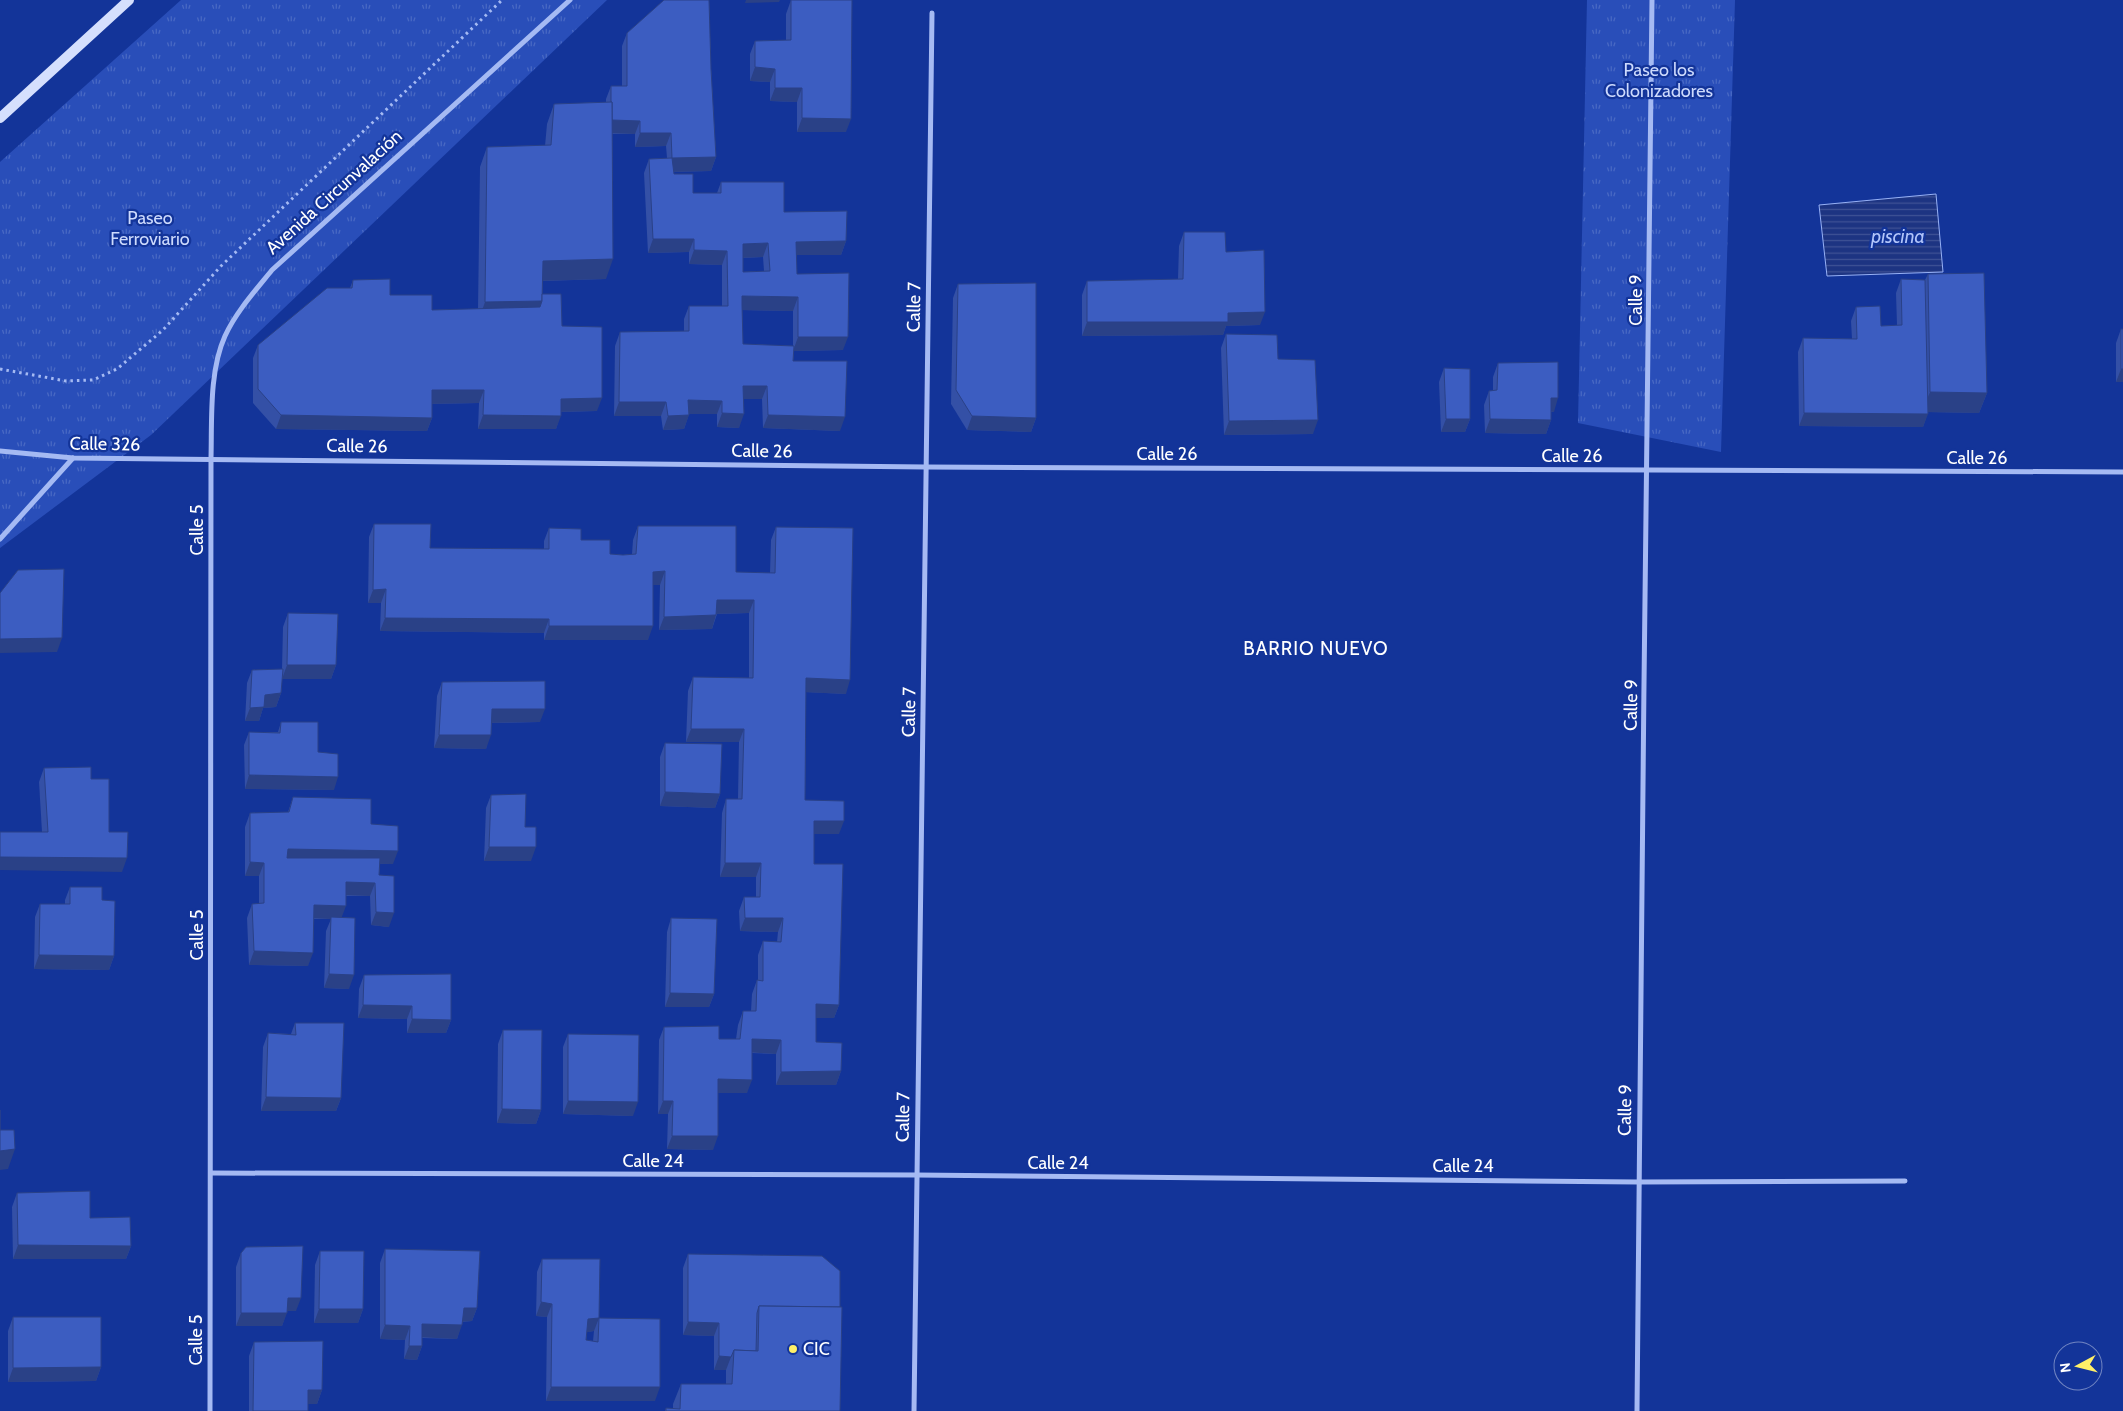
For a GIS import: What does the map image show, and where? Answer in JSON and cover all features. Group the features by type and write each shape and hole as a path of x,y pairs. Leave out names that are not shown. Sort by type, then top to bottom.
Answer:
{"street":[{"path":"0,118 129,0"},
{"name":"Avenida Circunvalación","path":"210,458 215,367 225,336 249,298 272,270 570,0"},
{"name":"Calle 9","path":"1638,1411 1638,1182 1648,470 1652,0"},
{"name":"Calle 7","path":"914,1411 932,13"},
{"name":"Calle 326","path":"0,451 72,458 210,458"},
{"path":"0,539 72,458"},
{"name":"Calle 26","path":"210,458 926,466 2123,472"},
{"name":"Calle 5","path":"210,458 210,1411"},
{"name":"Calle 24","path":"211,1173 916,1175 1638,1182 1905,1181"}],"path":[{"path":"0,369 66,381 93,380 117,369 163,330 221,266 502,0"}],"green space":[{"name":"Paseo Ferroviario","path":"181,0 607,0 151,435 0,548 0,162"},
{"name":"Paseo los Colonizadores","path":"1587,0 1735,0 1721,452 1578,423"}],"water":[{"name":"piscina","path":"1936,194 1943,272 1827,276 1819,205"}],"building":[{"path":"664,0 709,0 716,157 672,158 671,133 640,133 640,121 612,120 611,86 627,86 627,33"},
{"path":"791,0 852,0 851,119 802,118 802,88 775,88 775,69 755,67 755,41 791,40"},
{"path":"612,102 613,259 543,261 542,301 485,302 487,147 551,145 554,104"},
{"path":"672,158 674,174 693,174 693,193 721,193 721,182 784,182 784,212 847,211 846,241 796,242 797,274 849,273 848,337 798,337 798,297 742,296 743,344 794,346 793,361 847,361 845,417 768,415 767,386 743,386 744,414 722,413 722,401 688,400 689,415 668,416 666,402 619,402 620,332 689,331 689,306 728,306 727,251 694,250 694,239 653,239 649,159","holes":["768,243 770,271 743,272 743,244"]},
{"path":"1184,232 1225,232 1226,252 1264,250 1265,312 1228,313 1228,322 1087,322 1087,281 1183,279"},
{"path":"1984,273 1987,393 1930,392 1928,274"},
{"path":"390,279 390,295 432,295 432,310 540,307 542,294 561,294 562,326 602,327 602,398 561,399 561,416 483,415 484,390 432,390 432,418 281,415 258,389 258,345 327,288 352,288 353,280"},
{"path":"1901,279 1925,280 1928,414 1804,413 1803,338 1857,339 1856,307 1880,306 1881,326 1902,325"},
{"path":"1036,283 1036,418 972,416 956,390 958,284"},
{"path":"2121,329 2123,329 2123,369 2121,369"},
{"path":"1226,334 1277,335 1278,359 1315,360 1318,420 1229,421"},
{"path":"1558,362 1558,398 1551,398 1551,420 1490,419 1489,391 1497,390 1498,363"},
{"path":"1444,368 1470,369 1470,419 1446,419"},
{"path":"374,524 431,524 430,548 549,549 549,528 581,529 581,540 610,540 610,554 623,555 636,554 638,526 736,526 736,572 775,573 776,527 853,528 850,680 806,678 805,800 844,801 844,821 814,821 814,864 843,864 839,1005 816,1004 816,1042 842,1043 841,1071 781,1072 781,1040 752,1039 752,1080 718,1079 718,1136 672,1136 673,1101 663,1101 664,1027 719,1026 719,1039 740,1039 743,1011 756,1011 757,980 763,981 763,941 781,942 783,918 745,918 744,897 760,897 761,863 725,863 726,799 742,799 744,729 691,729 693,677 753,678 754,600 717,600 716,615 664,617 665,571 653,572 653,626 549,626 549,619 385,618 386,589 373,590"},
{"path":"64,569 62,638 0,639 0,593 18,570"},
{"path":"288,613 338,614 336,665 287,665"},
{"path":"283,669 281,693 265,695 264,707 250,708 252,670"},
{"path":"545,681 545,709 492,709 491,735 439,735 442,682"},
{"path":"281,722 318,722 318,752 338,754 338,777 249,775 249,732 280,733"},
{"path":"665,743 722,744 720,794 665,792"},
{"path":"91,767 91,779 109,779 109,832 128,832 127,858 0,857 0,832 48,832 44,768"},
{"path":"526,794 525,827 536,827 536,847 489,847 491,795"},
{"path":"293,797 371,799 371,824 398,826 398,851 288,849 287,858 380,858 379,875 394,876 394,913 376,912 375,883 346,882 346,906 314,905 313,953 254,951 252,904 264,903 264,863 250,862 250,813 289,812"},
{"path":"70,887 102,887 102,900 115,901 114,956 39,955 40,904 70,904"},
{"path":"331,917 355,918 354,975 329,974"},
{"path":"671,918 717,919 714,994 670,993"},
{"path":"451,974 451,1020 412,1019 412,1006 363,1005 364,975"},
{"path":"295,1023 344,1023 341,1098 266,1097 268,1033 296,1035"},
{"path":"503,1030 542,1030 541,1110 502,1109"},
{"path":"568,1034 639,1035 638,1102 568,1101"},
{"path":"0,1130 14,1130 15,1149 0,1151"},
{"path":"90,1191 90,1218 130,1217 131,1246 18,1245 17,1193"},
{"path":"303,1246 301,1298 288,1298 287,1313 241,1313 241,1253 246,1247"},
{"path":"385,1249 480,1251 477,1308 464,1308 462,1325 422,1324 422,1346 409,1346 410,1326 385,1325"},
{"path":"320,1251 364,1251 363,1309 319,1309"},
{"path":"688,1254 822,1256 840,1271 840,1307 759,1306 757,1313 756,1351 734,1350 731,1357 719,1356 719,1323 688,1322"},
{"path":"542,1259 600,1259 599,1318 660,1319 660,1387 551,1387 552,1304 541,1302","holes":["599,1318 598,1342 586,1340 588,1319"]},
{"name":"CIC","path":"759,1306 842,1307 840,1411 666,1411 666,1408 680,1409 681,1384 732,1384 734,1350 758,1351"},
{"path":"13,1317 101,1317 101,1367 13,1368"},
{"path":"323,1341 322,1390 308,1390 308,1411 253,1411 254,1342"}],"place":[{"name":"CIC","path":"793,1349"}],"district":[{"name":"BARRIO NUEVO","path":"1316,648"}]}
